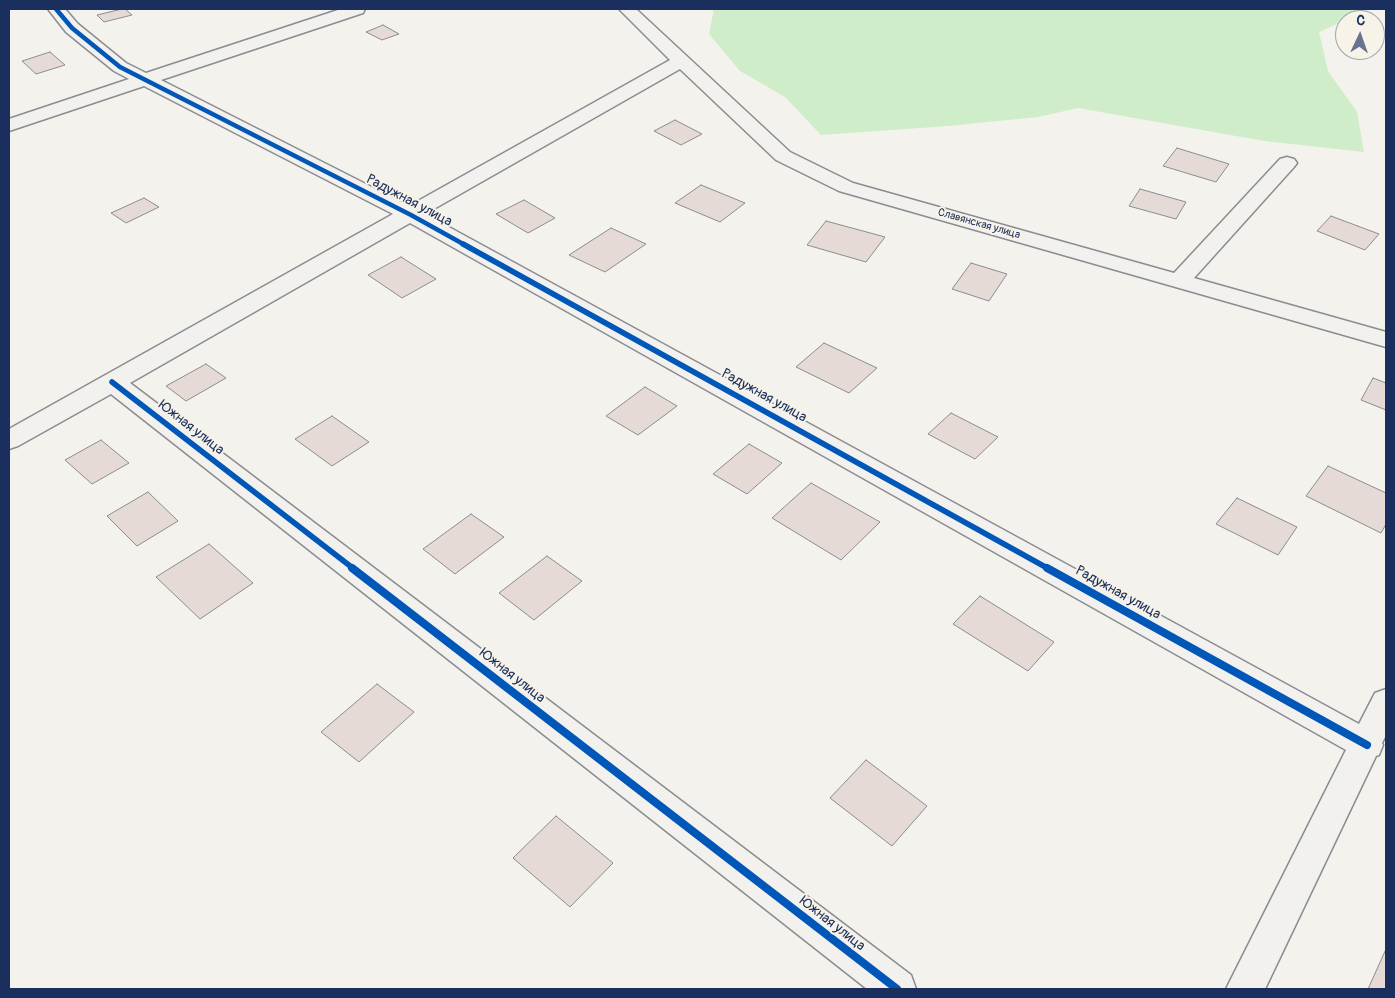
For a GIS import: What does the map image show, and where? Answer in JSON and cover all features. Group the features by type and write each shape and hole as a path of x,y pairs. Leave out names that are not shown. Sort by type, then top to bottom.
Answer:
{"street":[{"name":"Радужная улица","path":"56,9 72,28 120,67 411,215 1367,745"},
{"path":"9,125 357,9"},
{"name":"Славянская улица","path":"627,9 783,156 846,187 1386,340"},
{"path":"9,440 411,215 681,61"},
{"path":"1179,281 1287,163"},
{"name":"Южная улица","path":"112,382 896,989"},
{"path":"1246,989 1367,745 1386,702"}],"green space":[{"path":"714,9 1371,9 1335,10 1335,25 1319,32 1328,71 1357,112 1364,152 1264,141 1078,108 1038,117 948,126 821,135 785,97 740,71 709,34"}],"building":[{"path":"125,9 132,15 104,22 97,15"},
{"path":"383,25 399,34 382,40 366,32"},
{"path":"50,52 65,65 36,74 22,61"},
{"path":"675,120 702,134 681,145 654,131"},
{"path":"1177,148 1229,164 1216,182 1163,166"},
{"path":"701,185 745,203 720,222 675,203"},
{"path":"1140,189 1186,202 1176,219 1129,206"},
{"path":"144,198 159,207 126,223 111,213"},
{"path":"524,200 555,218 528,233 496,214"},
{"path":"1331,216 1379,234 1365,250 1317,231"},
{"path":"826,221 885,237 866,262 807,245"},
{"path":"611,228 646,244 605,272 569,255"},
{"path":"401,257 436,279 402,298 368,275"},
{"path":"971,263 1007,274 989,301 952,289"},
{"path":"824,343 877,368 849,393 796,367"},
{"path":"206,364 226,378 186,401 166,386"},
{"path":"1373,378 1386,383 1386,410 1361,400"},
{"path":"645,387 677,406 638,435 606,416"},
{"path":"951,413 998,437 975,459 928,434"},
{"path":"332,416 369,442 332,466 295,439"},
{"path":"101,440 129,463 92,484 65,460"},
{"path":"749,444 782,463 747,494 713,474"},
{"path":"1328,466 1386,493 1386,524 1381,533 1306,496"},
{"path":"811,483 880,522 841,560 772,518"},
{"path":"148,492 178,521 137,546 107,516"},
{"path":"1237,498 1297,527 1278,555 1216,524"},
{"path":"471,514 504,537 455,574 423,549"},
{"path":"209,544 253,583 200,619 156,577"},
{"path":"547,556 582,581 534,620 499,593"},
{"path":"980,596 1054,642 1028,671 953,624"},
{"path":"377,684 414,712 359,762 321,732"},
{"path":"866,760 927,806 892,846 830,798"},
{"path":"556,816 613,863 570,907 513,858"},
{"path":"1386,949 1386,989 1368,989"}],"cycle path":[{"path":"56,9 72,28 120,67 411,215 1367,745"},
{"path":"112,382 897,989"}]}
